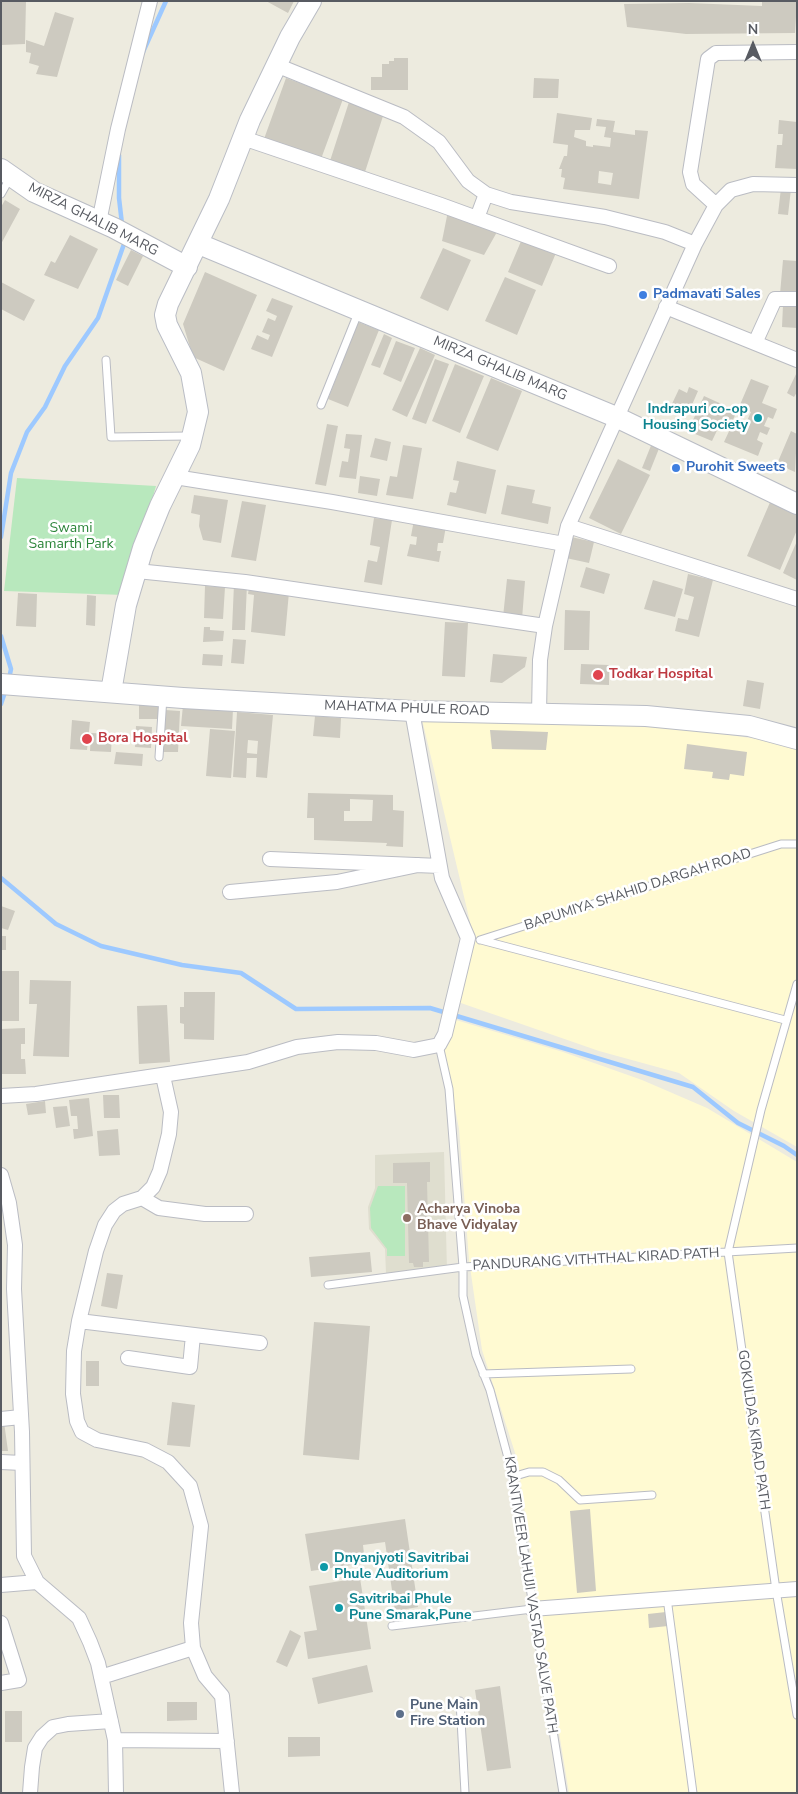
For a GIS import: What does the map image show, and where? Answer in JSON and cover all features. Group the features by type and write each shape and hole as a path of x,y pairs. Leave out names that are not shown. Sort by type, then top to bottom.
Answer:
{"street":[{"path":"115,229 118,129 150,1"},
{"path":"111,692 126,605 160,506 193,436 198,412 191,373 167,325 165,315 168,304 199,244 276,65 310,1"},
{"path":"716,205 693,184 690,172 708,60 716,53 797,52"},
{"path":"276,65 404,117 439,142 468,181 486,194 511,202 605,217 665,232 694,244"},
{"path":"243,138 477,218 609,266"},
{"name":"MIRZA GHALIB MARG","path":"6,172 34,192 115,229 187,267"},
{"path":"539,714 540,660 545,626 568,526 694,244 716,205 731,190 746,186 797,185"},
{"path":"477,218 486,194"},
{"name":"MIRZA GHALIB MARG","path":"199,244 616,417 797,504"},
{"path":"755,343 775,299 797,299"},
{"path":"666,307 797,360"},
{"path":"175,477 332,502 564,544"},
{"path":"568,526 797,599"},
{"path":"137,571 245,582 545,626"},
{"name":"MAHATMA PHULE ROAD","path":"8,684 163,697 412,711 646,716 749,726 797,738"},
{"path":"1,1096 36,1094 248,1062 297,1046 338,1042 376,1043 414,1050 442,1039 474,939 442,878 412,711"},
{"path":"270,859 440,866"},
{"path":"230,892 337,882 418,865"},
{"path":"162,1076 171,1112 170,1134 160,1171 152,1187 142,1198 123,1204 114,1211 105,1225 96,1251 79,1322 74,1352 73,1394 77,1421 82,1432 97,1440 145,1450 168,1462 190,1486 201,1526 191,1623 193,1648 205,1676 222,1696 232,1793"},
{"path":"1,1175 9,1203 15,1245 14,1289 21,1417 24,1556 37,1582 79,1618 90,1642 101,1677 115,1740 116,1793"},
{"path":"142,1198 159,1208 205,1214 246,1214"},
{"path":"79,1322 260,1343"},
{"path":"128,1358 190,1367 193,1336"},
{"path":"1,1419 21,1417"},
{"path":"1,1462 22,1464"},
{"path":"1,1586 37,1582"},
{"path":"532,1609 797,1588"},
{"path":"1,1623 19,1680 1,1683"},
{"path":"101,1677 193,1648"},
{"path":"30,1793 34,1758 42,1737 53,1727 111,1721"},
{"path":"115,1740 227,1741"}],"lane":[{"path":"1,194 6,172"},
{"path":"321,405 359,310"},
{"path":"106,360 111,437 193,436"},
{"path":"159,757 163,697"},
{"name":"BAPUMIYA SHAHID DARGAH ROAD","path":"474,939 781,844 797,844"},
{"path":"474,939 785,1020"},
{"name":"GOKULDAS KIRAD PATH","path":"797,984 785,1020 761,1110 728,1252 776,1590 797,1715"},
{"name":"KRANTIVEER LAHUJI VASTAD SALVE PATH","path":"442,1039 449,1088 464,1267 462,1296 468,1325 483,1374 490,1390 512,1477 563,1793"},
{"name":"PANDURANG VITHTHAL KIRAD PATH","path":"328,1285 464,1267 797,1248"},
{"path":"483,1374 631,1369"},
{"path":"512,1477 529,1472 543,1472 559,1480 580,1500 652,1495"},
{"path":"667,1598 693,1793"},
{"path":"392,1626 532,1609"},
{"path":"460,1701 465,1793"}],"shaded area":[{"path":"421,715 629,720 797,745 797,1147 734,1111 679,1073 599,1051 458,1002 475,943"},
{"path":"456,1020 563,1052 642,1080 707,1108 797,1162 797,1793 569,1793 517,1459 482,1350 469,1260 459,1129 443,1045"},
{"name":"Acharya Vinoba Bhave Vidyalay","path":"444,1152 447,1271 386,1273 385,1249 369,1229 368,1207 375,1188 375,1155"}],"green space":[{"name":"Swami Samarth Park","path":"17,478 156,486 125,595 4,591"},
{"path":"378,1186 405,1186 405,1256 387,1256 387,1249 371,1228 370,1208"}],"building":[{"path":"1,1 26,1 25,44 1,45"},
{"path":"266,1 294,1 288,13"},
{"path":"762,1 797,1 795,33 686,34 627,27 624,4 689,3 762,6"},
{"path":"55,12 74,18 57,77 36,74 39,66 29,63 31,53 26,52 26,40 44,46"},
{"path":"394,58 408,58 408,90 371,90 371,77 382,77 382,64 389,64 389,61 394,61"},
{"path":"286,78 343,99 321,159 264,139"},
{"path":"534,78 559,79 558,98 533,98"},
{"path":"349,102 384,113 364,175 329,164"},
{"path":"557,113 592,118 590,130 575,130 574,137 586,141 586,146 610,147 611,138 604,137 606,127 596,126 597,119 615,121 613,132 635,135 635,130 648,131 639,199 563,189 565,178 561,177 562,169 559,169 564,156 567,156 568,145 553,143","holes":["599,171 613,173 611,185 598,183"]},
{"path":"779,120 797,122 797,169 775,168 777,145 782,145 783,134 778,134"},
{"path":"781,188 791,189 788,215 778,214"},
{"path":"5,200 20,209 1,244 1,207"},
{"path":"448,211 497,232 484,255 442,241"},
{"path":"70,235 98,249 78,289 44,275 51,261 55,263"},
{"path":"522,239 556,253 542,286 508,272"},
{"path":"443,248 471,260 448,311 420,298"},
{"path":"131,250 143,256 128,286 116,280"},
{"path":"783,260 797,261 797,296 780,294"},
{"path":"205,272 257,295 224,371 193,357 183,324"},
{"path":"505,277 536,290 517,335 485,321"},
{"path":"1,282 35,300 24,321 1,309"},
{"path":"272,298 293,306 272,357 251,349 257,335 268,340 270,335 262,332 268,318 275,321 277,316 266,311"},
{"path":"783,305 797,306 797,328 782,327"},
{"path":"358,322 379,330 348,407 328,399"},
{"path":"384,334 392,338 380,368 371,365"},
{"path":"396,341 415,348 401,382 383,374"},
{"path":"420,348 435,355 407,417 392,410"},
{"path":"435,359 449,364 426,424 412,419"},
{"path":"455,364 484,376 460,433 432,421"},
{"path":"797,372 797,392 794,397 787,393"},
{"path":"491,378 522,391 498,451 466,438"},
{"name":"Indrapuri co-op Housing Society","path":"751,379 769,386 762,403 777,409 773,419 768,417 764,426 770,428 767,435 760,432 757,440 763,443 758,456 724,442 731,427 742,432 751,412 739,407"},
{"path":"689,387 698,391 688,414 671,406 679,389 687,393"},
{"path":"704,396 737,411 731,424 722,420 712,441 688,431"},
{"path":"327,424 338,426 326,486 315,484"},
{"path":"791,431 797,434 795,472 777,464"},
{"path":"346,434 362,435 356,479 339,477 342,461 348,462 350,449 344,448"},
{"path":"375,438 391,442 387,461 370,457"},
{"path":"652,443 660,446 650,471 642,468"},
{"path":"403,445 422,448 413,499 386,495 390,476 397,477"},
{"path":"618,459 650,475 621,534 589,518"},
{"path":"457,461 496,470 486,514 447,505 450,492 456,493 459,481 453,480"},
{"path":"360,476 380,479 377,496 358,493"},
{"path":"507,485 535,490 532,503 551,507 548,524 501,514"},
{"path":"194,495 228,500 221,543 203,540 199,526 200,515 191,513"},
{"path":"771,500 797,510 797,530 780,570 747,556"},
{"path":"242,501 266,505 256,561 231,557"},
{"path":"374,518 392,520 382,585 364,582 368,560 377,562 380,547 370,545"},
{"path":"414,520 446,526 443,543 438,543 437,551 441,551 439,562 407,556 410,544 416,545 417,537 411,536"},
{"path":"571,537 594,542 589,563 566,558"},
{"path":"797,541 797,580 783,573"},
{"path":"586,567 610,574 604,594 580,587"},
{"path":"688,574 713,580 699,637 675,631 678,618 688,620 694,597 684,594"},
{"path":"507,579 525,581 522,619 503,617"},
{"path":"653,580 683,589 675,617 644,609"},
{"path":"234,584 247,584 245,630 232,630"},
{"path":"205,586 225,587 223,619 204,618"},
{"path":"249,588 289,592 285,636 251,632 254,595 248,594"},
{"path":"18,593 37,594 36,627 16,626"},
{"path":"87,595 96,596 95,626 86,625"},
{"path":"565,610 590,611 589,650 564,650"},
{"path":"445,622 468,623 465,677 442,676"},
{"path":"204,627 210,627 210,630 224,631 223,641 203,642"},
{"path":"233,639 246,640 244,664 231,663"},
{"path":"203,654 223,655 222,666 202,665"},
{"path":"493,654 527,657 525,667 502,683 490,682"},
{"path":"581,664 609,665 609,685 580,684"},
{"path":"747,680 764,683 760,709 743,706"},
{"path":"139,701 161,702 160,719 139,719"},
{"path":"183,705 233,709 232,729 181,726"},
{"path":"165,710 180,711 178,752 163,752"},
{"path":"237,712 273,715 267,778 256,777 257,758 247,758 246,778 233,777","holes":["248,740 258,741 257,754 247,753"]},
{"path":"315,716 341,718 340,738 313,736"},
{"path":"72,720 90,722 87,750 70,749"},
{"path":"136,726 152,727 151,748 135,747"},
{"path":"210,729 235,731 231,778 206,776"},
{"path":"490,730 548,732 546,750 492,749"},
{"path":"91,733 112,734 111,752 90,751"},
{"path":"687,744 747,752 744,776 730,774 729,780 712,778 713,772 684,769"},
{"path":"116,752 143,754 142,766 114,764"},
{"path":"308,793 393,795 393,810 404,811 403,847 386,846 387,843 314,840 314,818 307,818","holes":["350,799 373,800 372,821 344,821 344,811 350,811"]},
{"path":"1,906 15,911 8,930 1,928"},
{"path":"1,936 6,936 6,950 1,950"},
{"path":"1,971 19,971 19,1021 1,1021"},
{"path":"30,980 71,981 69,1057 33,1056 37,1004 29,1004"},
{"path":"184,992 215,992 214,1040 184,1039 184,1024 180,1023 180,1007 184,1007"},
{"path":"167,1005 170,1062 139,1064 137,1006"},
{"path":"25,1028 25,1044 21,1044 21,1059 25,1059 26,1074 1,1074 1,1029"},
{"path":"103,1095 119,1095 120,1118 104,1118"},
{"path":"89,1098 93,1136 74,1139 73,1129 78,1129 77,1116 71,1116 69,1100"},
{"path":"45,1101 46,1113 28,1115 26,1104"},
{"path":"67,1106 70,1126 56,1128 53,1107"},
{"path":"118,1129 120,1155 99,1156 97,1131"},
{"path":"430,1162 430,1182 427,1182 429,1262 423,1262 423,1267 414,1267 413,1263 409,1263 407,1183 393,1183 393,1163"},
{"path":"370,1252 372,1272 311,1277 309,1257"},
{"path":"107,1273 123,1275 117,1309 101,1306"},
{"path":"314,1322 370,1326 359,1460 303,1455"},
{"path":"86,1361 99,1361 99,1386 86,1386"},
{"path":"172,1402 195,1405 190,1447 167,1445"},
{"path":"1,1422 4,1422 8,1451 1,1451"},
{"path":"590,1509 596,1591 577,1593 570,1511"},
{"name":"Dnyanjyoti Savitribai Phule Auditorium","path":"405,1519 418,1607 395,1611 385,1542 363,1545 365,1563 311,1571 305,1534"},
{"name":"Savitribai Phule Pune Smarak,Pune","path":"360,1578 371,1649 308,1659 304,1632 317,1630 309,1586"},
{"path":"666,1612 668,1626 649,1628 648,1614"},
{"path":"290,1630 301,1636 287,1667 276,1662"},
{"path":"367,1665 373,1692 318,1704 312,1678"},
{"path":"500,1686 511,1768 487,1771 475,1690"},
{"path":"167,1702 197,1702 197,1720 167,1721"},
{"path":"5,1711 22,1711 22,1742 5,1742"},
{"path":"288,1737 320,1737 320,1756 288,1757"}],"waterway":[{"path":"143,52 166,1"},
{"path":"119,155 119,198 122,224"},
{"path":"1,537 11,473 27,432 45,407 65,366 98,318 124,244 123,239"},
{"path":"1,636 11,669 9,679"},
{"path":"1,704 6,689"},
{"path":"1,878 56,924 101,946 182,965 241,973 296,1009 430,1008 693,1087 738,1123 784,1146 797,1155"}],"place":[{"name":"Padmavati Sales","path":"643,295"},
{"name":"Indrapuri co-op Housing Society","path":"758,418"},
{"name":"Purohit Sweets","path":"676,468"},
{"name":"Todkar Hospital","path":"598,675"},
{"name":"Bora Hospital","path":"87,739"},
{"name":"Acharya Vinoba Bhave Vidyalay","path":"407,1218"},
{"name":"Dnyanjyoti Savitribai Phule Auditorium","path":"324,1567"},
{"name":"Savitribai Phule Pune Smarak,Pune","path":"339,1608"},
{"name":"Pune Main Fire Station","path":"400,1714"}]}
